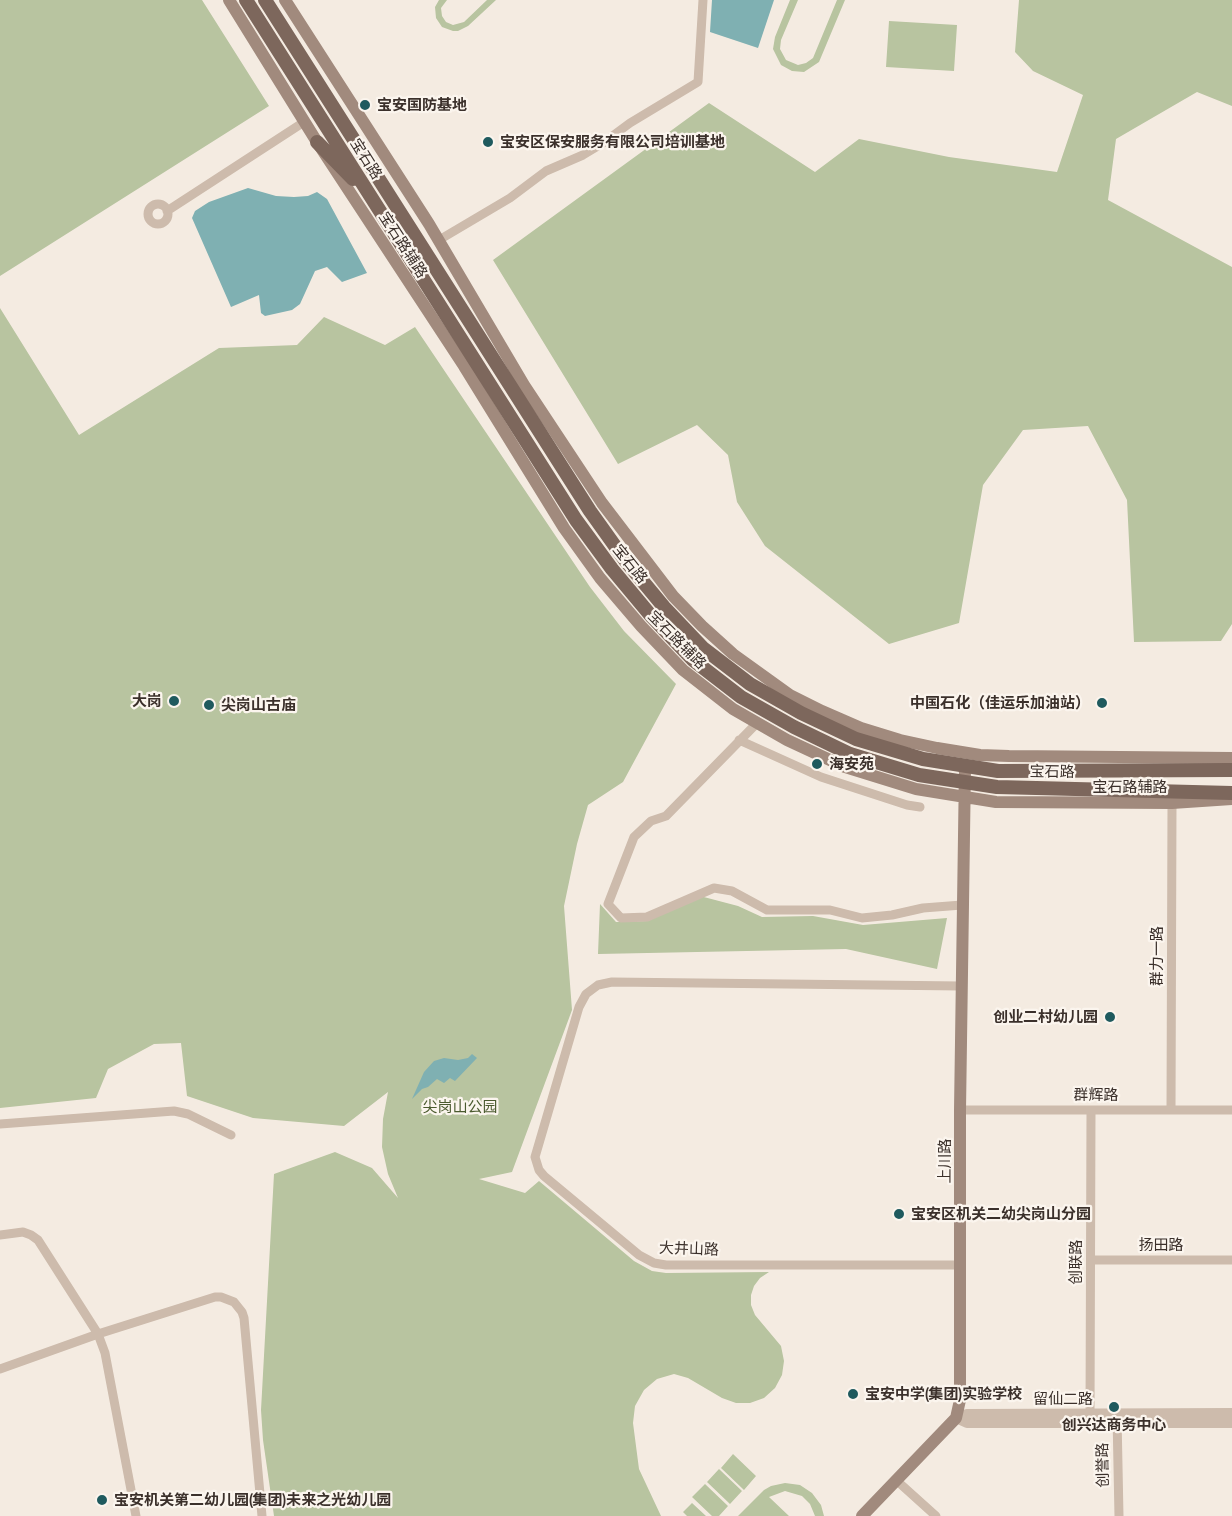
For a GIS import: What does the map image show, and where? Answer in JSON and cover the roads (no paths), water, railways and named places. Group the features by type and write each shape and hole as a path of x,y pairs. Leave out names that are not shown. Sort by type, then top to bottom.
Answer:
{"main road":[{"name":"宝石路辅路","path":"229,0 304,122 465,366 564,528 600,578 683,670 733,709 787,740 845,767 916,789 996,802 1172,803 1232,798"},
{"name":"宝石路","path":"246,0 576,520 612,569 652,617 693,660 741,697 794,727 850,754 919,775 997,787 1232,793"},
{"name":"宝石路","path":"265,0 590,511 625,560 664,607 713,655 750,684 801,713 856,739 923,759 998,771 1232,770"},
{"name":"宝石路辅路","path":"285,0 439,240 481,315 564,447 673,596 709,633 752,668 790,695 861,728 900,740 972,754 1232,758"},
{"path":"317,142 373,201"},
{"name":"上川路","path":"956,1418 960,1392 960,1110 964,767"},
{"path":"862,1516 956,1418"}],"street":[{"path":"439,240 510,198 546,171 583,155 630,123 698,82 703,0"},
{"path":"167,211 304,122"},
{"path":"757,723 666,816 645,825 634,837 608,904 621,918 647,916 714,888 732,891 767,910 830,910 862,918 892,915 922,908 962,905"},
{"path":"739,740 821,777 897,802 920,807"},
{"name":"群力一路","path":"1171,1110 1172,803"},
{"name":"大井山路","path":"960,1265 666,1265 649,1261 539,1170 536,1164 536,1149 582,1000 591,989 605,983 961,986"},
{"name":"群辉路","path":"960,1110 1232,1110"},
{"name":"创联路","path":"1090,1414 1091,1110"},
{"path":"0,1124 174,1111 188,1114 231,1135"},
{"path":"0,1235 23,1232 38,1240 98,1334 105,1353 135,1516"},
{"name":"扬田路","path":"1091,1260 1232,1260"},
{"path":"0,1370 98,1334 215,1298 228,1299 239,1306 244,1318 262,1516"},
{"name":"留仙二路","path":"956,1418 967,1422 1232,1413"},
{"name":"留仙二路","path":"956,1418 968,1414 1090,1414 1117,1418 1232,1423"},
{"name":"创誉路","path":"1117,1418 1119,1516"},
{"path":"896,1480 936,1516"}],"water":[{"path":"712,0 774,0 758,48 710,32"},
{"path":"248,188 276,196 308,196 317,192 327,199 367,273 342,282 327,267 315,271 300,304 292,310 265,316 261,313 259,295 231,307 192,218 195,211 209,202"},
{"path":"472,1054 477,1058 455,1081 450,1078 444,1083 437,1079 412,1099 424,1072 434,1061 444,1058 458,1060 468,1058"}],"place":[{"name":"宝安国防基地","path":"365,105"},
{"name":"宝安区保安服务有限公司培训基地","path":"488,142"},
{"name":"大岗","path":"174,701"},
{"name":"中国石化（佳运乐加油站）","path":"1102,703"},
{"name":"尖岗山古庙","path":"209,705"},
{"name":"海安苑","path":"817,764"},
{"name":"创业二村幼儿园","path":"1110,1017"},
{"name":"宝安区机关二幼尖岗山分园","path":"899,1214"},
{"name":"宝安中学(集团)实验学校","path":"853,1394"},
{"name":"创兴达商务中心","path":"1114,1407"},
{"name":"宝安机关第二幼儿园(集团)未来之光幼儿园","path":"102,1500"}],"park label":[{"name":"尖岗山公园","path":"460,1107"}]}
